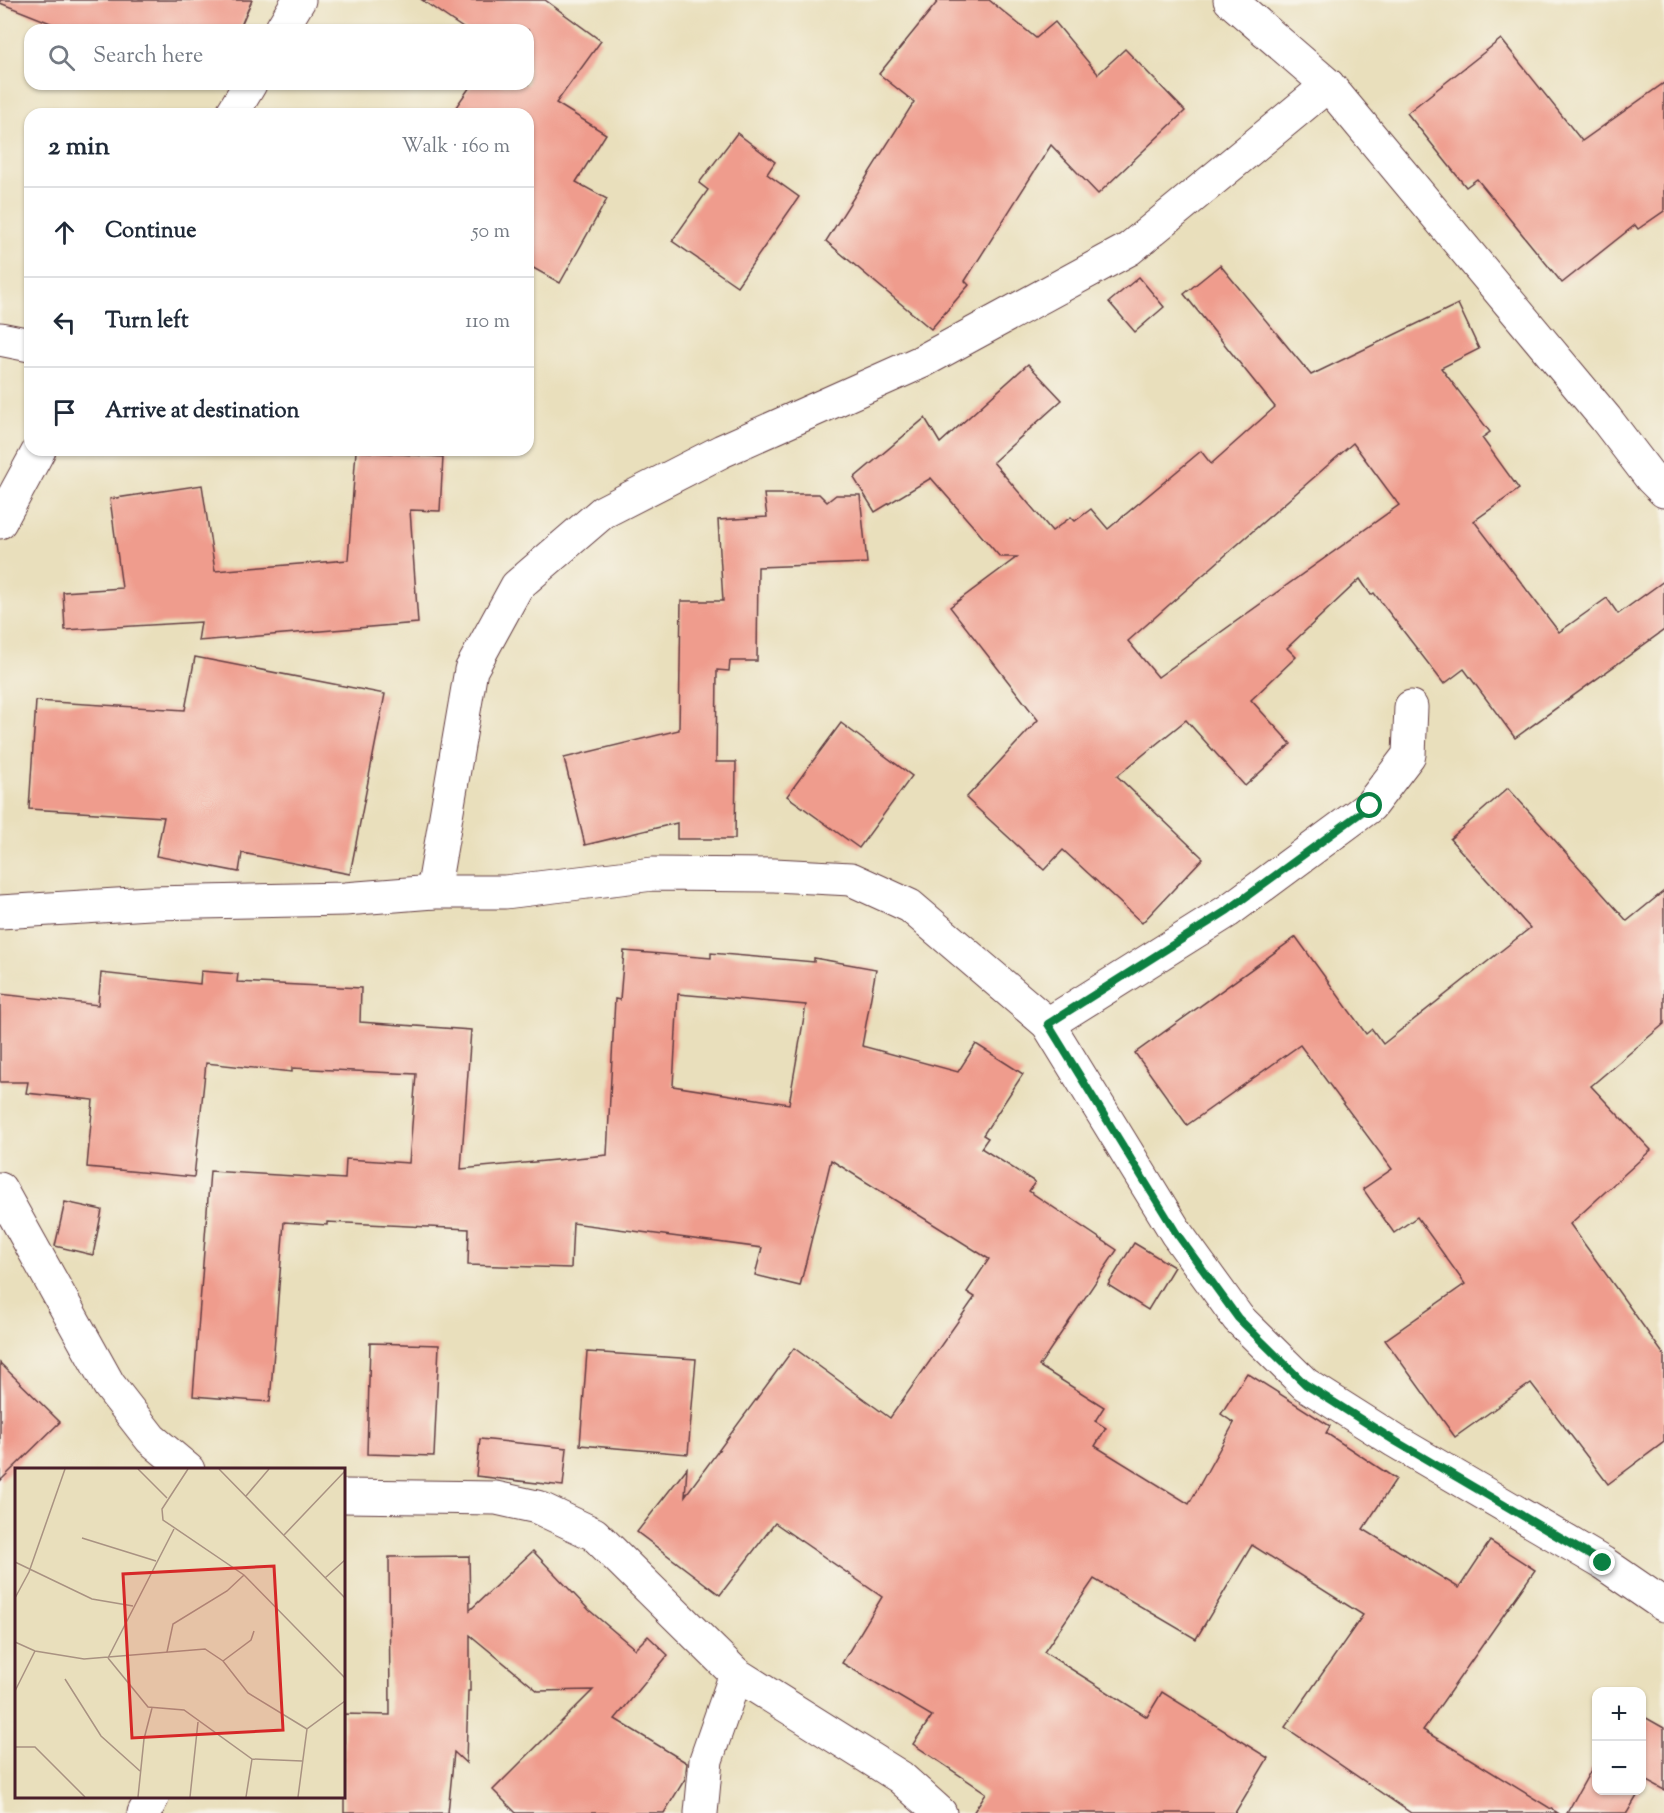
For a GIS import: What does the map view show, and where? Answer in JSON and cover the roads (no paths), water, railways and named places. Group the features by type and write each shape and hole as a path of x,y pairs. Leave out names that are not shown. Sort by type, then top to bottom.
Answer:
{"street":[{"path":"285,24 299,0"},
{"path":"1230,0 1328,85 1664,492"},
{"path":"433,892 471,670 517,586 603,512 722,451 921,362 1129,249 1328,85"},
{"path":"236,108 246,90"},
{"path":"0,339 24,344"},
{"path":"0,522 36,456"},
{"path":"1048,1024 1228,910 1370,806 1409,755 1411,707"},
{"path":"0,912 150,903 345,899 433,892 505,892 653,874 774,875 851,879 910,906 1048,1024 1177,1234 1238,1318 1305,1384 1395,1441 1603,1563 1664,1605"},
{"path":"0,1189 110,1384 151,1439 186,1468"},
{"path":"345,1496 496,1498 537,1507 594,1534 736,1674 900,1777 940,1813"},
{"path":"701,1813 706,1760 736,1674"},
{"path":"144,1813 152,1798"}]}
